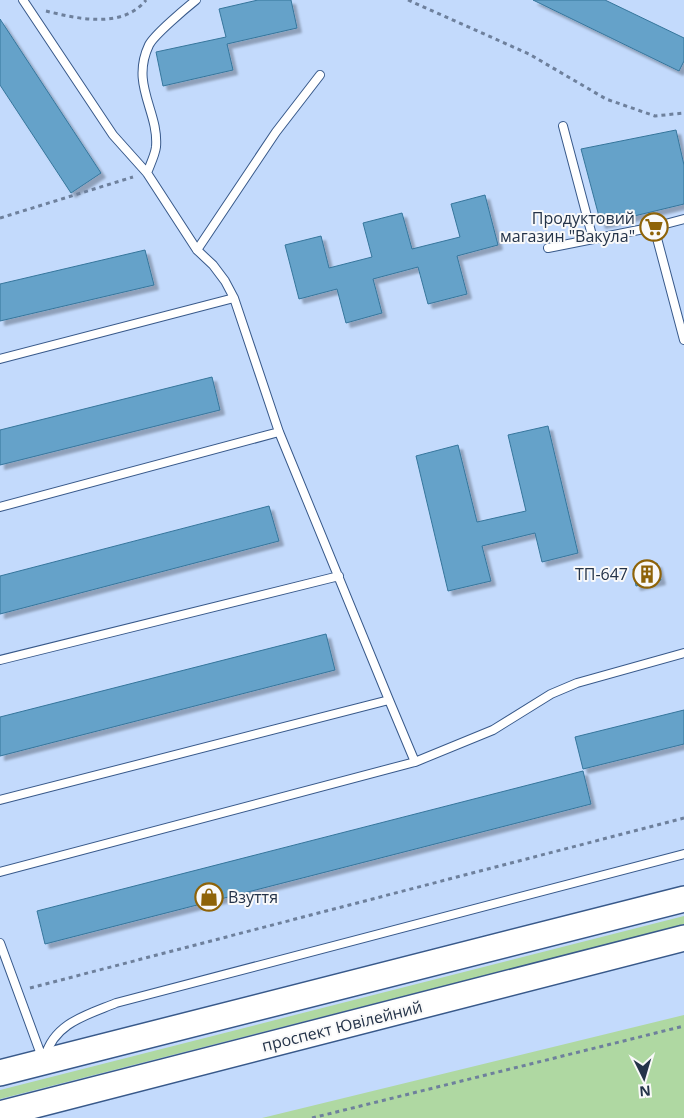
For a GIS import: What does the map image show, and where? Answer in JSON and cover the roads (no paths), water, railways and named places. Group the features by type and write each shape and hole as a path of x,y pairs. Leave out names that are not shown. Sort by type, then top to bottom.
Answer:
{"main road":[{"path":"0,1073 684,900"},
{"name":"проспект Ювілейний","path":"0,1114 684,938"}],"lane":[{"path":"147,172 156,148 155,132 141,78 143,63 149,44 196,0"},
{"path":"25,3 113,135 147,172 197,250 213,265 234,298 279,432 415,762"},
{"path":"197,250 276,132 320,75"},
{"path":"563,126 593,239"},
{"path":"548,248 654,227 684,218"},
{"path":"654,227 684,340"},
{"path":"0,359 234,298"},
{"path":"0,507 279,432"},
{"path":"0,660 339,576"},
{"path":"1,870 415,762 492,730 551,694 577,683 684,653"},
{"path":"0,800 389,700"},
{"path":"44,1062 48,1046 55,1034 76,1020 116,1003 684,854"},
{"path":"0,943 44,1062"}],"place":[{"name":"Продуктовий магазин \"Вакула\"","path":"654,227"},
{"name":"ТП-647","path":"647,574"},
{"name":"Взуття","path":"209,897"}]}
